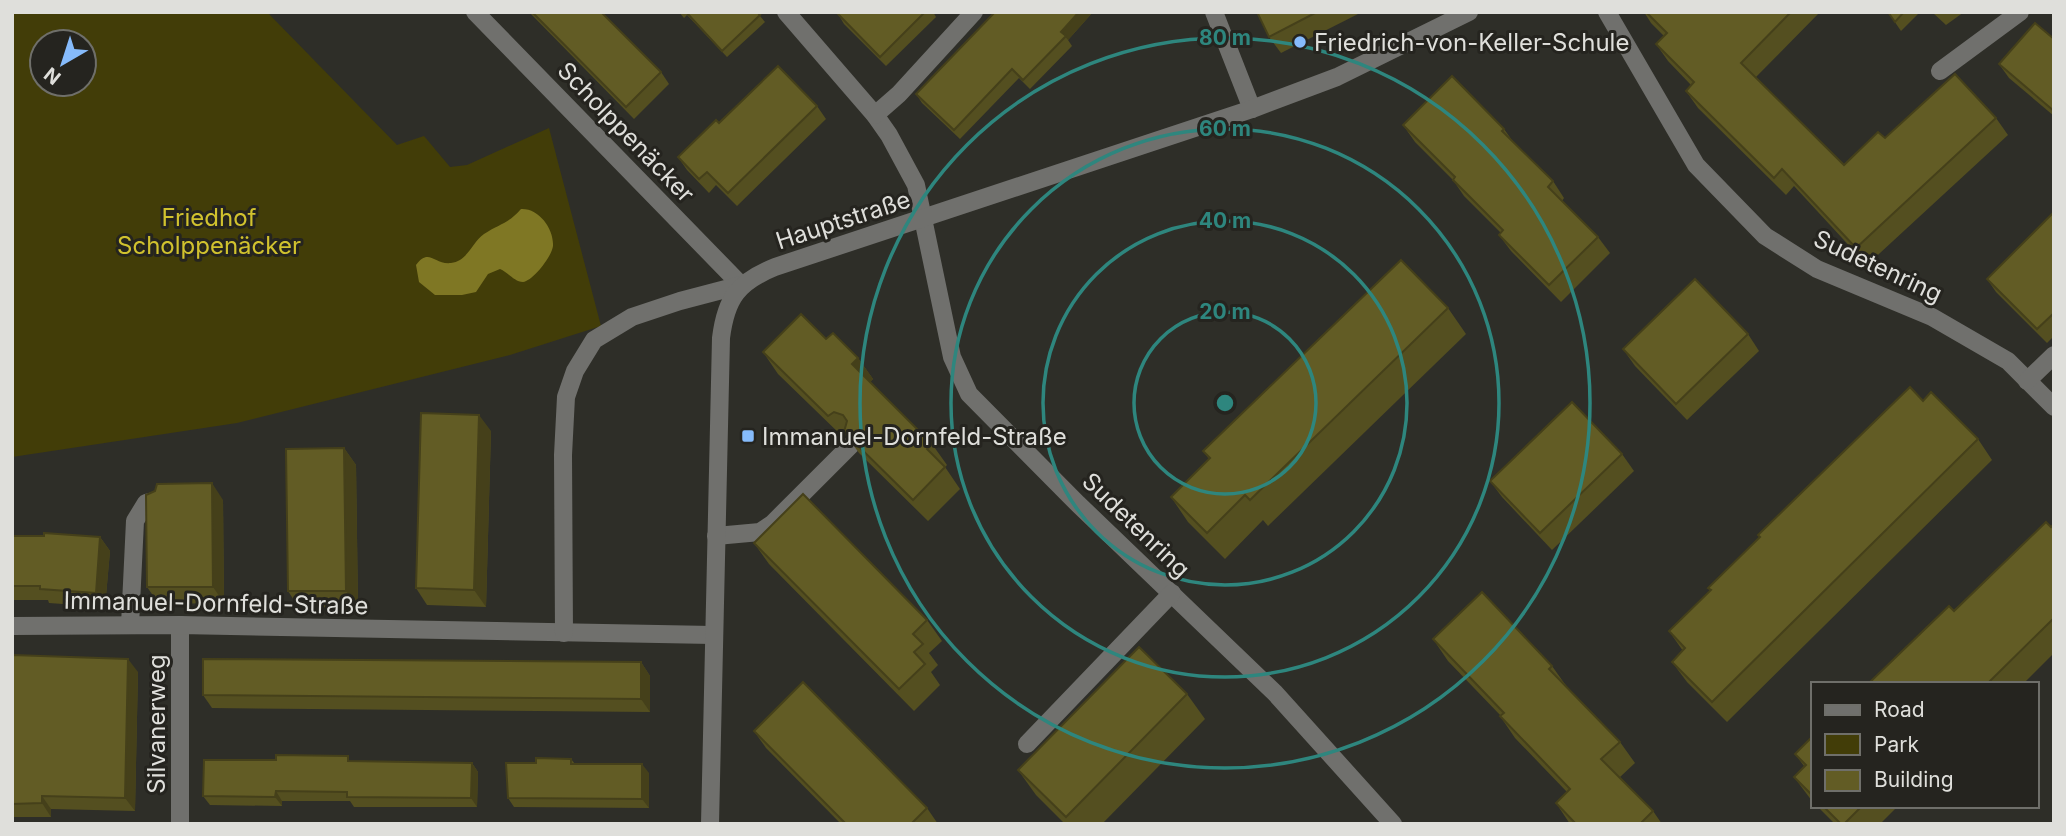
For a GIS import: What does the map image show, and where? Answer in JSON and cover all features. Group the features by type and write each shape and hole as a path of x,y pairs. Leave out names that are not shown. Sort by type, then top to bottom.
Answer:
{"street":[{"name":"Scholppenäcker","path":"475,12 741,285"},
{"name":"Sudetenring","path":"786,12 875,115 916,185 952,357 969,394 1078,504 1275,693 1393,824"},
{"path":"875,115 974,12"},
{"path":"1214,12 1252,109"},
{"name":"Hauptstraße","path":"564,633 563,455 566,397 575,371 594,340 632,317 741,285 755,275 775,267 1252,109 1337,77 1469,12"},
{"name":"Sudetenring","path":"1607,12 1696,165 1765,236 1818,269 1932,317 2008,362 2054,407"},
{"path":"1940,71 2020,12"},
{"path":"710,824 721,338 724,316 741,285"},
{"path":"2027,381 2054,355"},
{"path":"716,536 760,532 772,524 851,445"},
{"path":"130,625 135,521 146,503 158,500"},
{"path":"1027,744 1172,593"},
{"name":"Immanuel-Dornfeld-Straße","path":"12,626 180,625 713,635"},
{"name":"Silvanerweg","path":"180,625 180,824"}],"green space":[{"name":"Friedhof Scholppenäcker","path":"12,12 267,12 397,145 424,136 450,167 467,165 549,128 601,326 510,355 237,423 12,457"}],"shaded area":[{"path":"521,209 539,216 553,239 549,256 527,281 520,282 500,269 488,274 476,292 462,295 435,295 419,282 416,265 425,257 445,263 457,262 484,234 508,221"}],"building":[{"path":"532,12 601,12 661,72 626,107"},
{"path":"686,12 757,12 760,15 722,51"},
{"path":"925,12 880,57 838,14"},
{"path":"995,12 1079,12 1061,32 1066,36 1023,80 1012,69 954,130 916,94"},
{"path":"1257,12 1317,12 1269,37"},
{"path":"1646,12 1791,12 1741,63 1844,165 1878,132 1885,138 1955,74 1996,118 1856,248 1782,169 1774,178 1686,91 1694,82 1656,44 1667,33"},
{"path":"1888,12 1904,12 1895,22"},
{"path":"2035,23 2054,39 2054,111 1999,64"},
{"path":"778,66 817,106 728,193 707,172 699,179 678,157 716,120 719,123"},
{"path":"1452,76 1553,181 1548,187 1598,237 1549,285 1499,235 1503,230 1453,180 1455,177 1403,125"},
{"path":"2054,212 2054,313 2037,329 1987,279"},
{"path":"1401,260 1448,308 1250,500 1245,495 1207,533 1171,497 1210,458 1203,451"},
{"path":"1695,279 1748,334 1676,404 1623,349"},
{"path":"801,314 826,339 833,333 858,358 852,364 932,444 927,449 945,467 913,500 844,432 847,421 843,415 834,412 828,416 763,352"},
{"path":"1910,387 1923,401 1931,392 1978,439 1712,702 1672,662 1685,648 1669,631 1711,590 1708,588 1760,537 1758,535"},
{"path":"1572,402 1622,454 1540,533 1490,481"},
{"path":"421,413 479,415 474,590 416,588"},
{"path":"344,448 346,591 288,591 286,449"},
{"path":"212,483 213,587 147,587 146,495 155,491 157,484"},
{"path":"803,494 927,620 913,634 923,644 914,652 925,664 899,689 754,543"},
{"path":"2046,522 2051,527 2054,524 2054,618 1989,682 1870,682 1949,606 1954,611"},
{"path":"44,533 100,537 96,593 40,589 40,586 12,586 12,536 44,536"},
{"path":"1482,592 1552,666 1549,669 1620,742 1601,759 1653,811 1640,824 1576,824 1556,803 1570,789 1500,716 1504,713 1433,639"},
{"path":"1139,647 1187,694 1066,817 1018,770"},
{"path":"12,655 128,659 125,798 42,796 42,803 12,804"},
{"path":"203,659 641,662 641,699 203,695"},
{"path":"803,682 927,808 913,822 915,824 846,824 754,731"},
{"path":"1811,738 1811,794 1794,777 1806,765 1795,754"},
{"path":"276,755 348,756 348,761 472,763 471,798 347,797 347,792 276,791 275,797 203,796 204,760 276,760"},
{"path":"536,758 571,759 571,764 642,764 642,799 508,798 506,763 536,763"},
{"path":"1825,808 1860,808 1844,824"}],"place":[{"name":"Friedrich-von-Keller-Schule","path":"1300,42"},
{"name":"Immanuel-Dornfeld-Straße","path":"748,436"}]}
